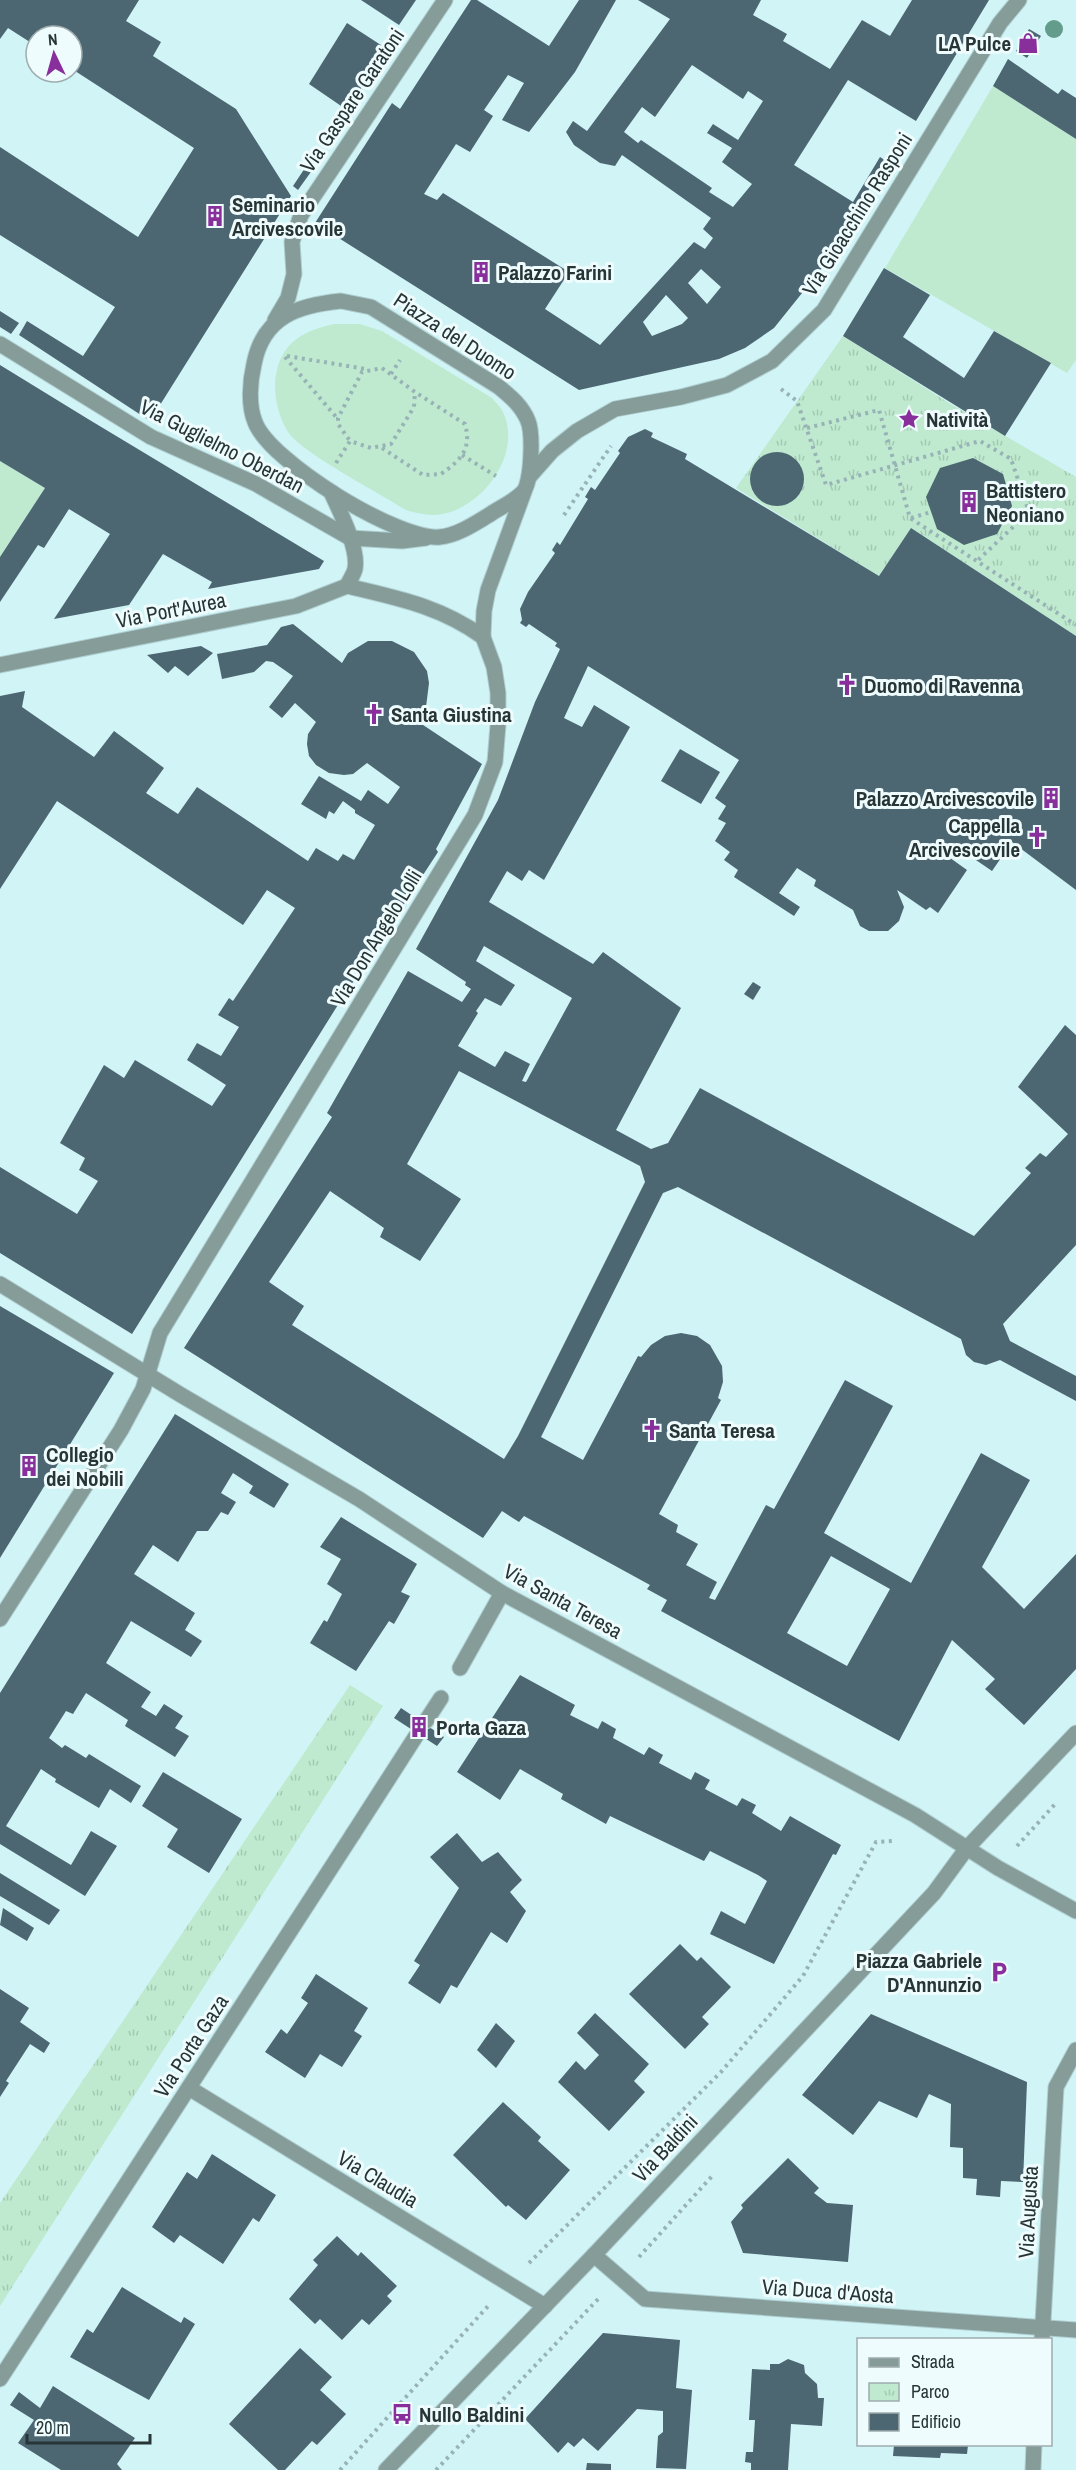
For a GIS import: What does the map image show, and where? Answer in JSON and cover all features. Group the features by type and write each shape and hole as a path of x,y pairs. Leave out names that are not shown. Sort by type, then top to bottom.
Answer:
{"street":[{"name":"Via Gaspare Garatoni","path":"270,327 288,298 294,274 292,242 301,215 445,0"},
{"name":"Via Gioacchino Rasponi","path":"527,484 552,451 577,431 615,409 681,397 726,385 772,361 817,318 1000,23 1019,0"},
{"name":"Piazza del Duomo","path":"270,327 283,315 312,304 341,301 371,307 499,387 518,403 529,423 527,484"},
{"path":"270,327 254,362 250,392 255,423 277,450 331,492 375,518 411,531 439,537 468,528 527,484"},
{"name":"Via Guglielmo Oberdan","path":"0,344 151,437 256,484 350,538 402,541 439,537"},
{"name":"Via Don Angelo Lolli","path":"0,1619 122,1430 148,1374 160,1333 476,815 495,762 498,725 498,693 494,667 483,637 484,611 488,590 527,484"},
{"path":"331,492 350,538 356,568 347,585 437,609 483,637"},
{"name":"Via Port'Aurea","path":"0,665 296,606 347,585"},
{"name":"Via Santa Teresa","path":"0,1284 359,1498 502,1593 915,1815 967,1848"},
{"path":"460,1668 502,1593"},
{"path":"426,1721 441,1698"},
{"name":"Via Baldini","path":"386,2470 594,2255 934,1893 967,1848 1076,1733"},
{"name":"Via Porta Gaza","path":"0,2379 416,1736"},
{"path":"967,1848 1076,1911"},
{"name":"Via Augusta","path":"1043,2333 1056,2087 1076,2050"},
{"name":"Via Claudia","path":"189,2088 545,2306"},
{"name":"Via Duca d'Aosta","path":"594,2255 645,2299 1043,2333 1076,2330"},
{"path":"1033,2470 1034,2446"}],"path":[{"path":"338,418 283,355 368,370"},
{"path":"382,368 415,392 465,423 469,438 462,455 441,474 423,474 382,448 350,441 338,424 338,418 362,372 382,368"},
{"path":"775,385 797,401 826,485 980,441 1011,459 1029,512 976,561"},
{"path":"382,448 391,444 414,407 415,392"},
{"path":"807,428 879,410 910,518 1076,625"},
{"path":"334,466 350,441"},
{"path":"462,455 496,476"},
{"path":"910,518 932,512"},
{"path":"340,2470 509,2283 721,2072 803,1976 876,1842 893,1841"}],"green space":[{"path":"993,86 1076,139 1076,360 1067,373 885,268"},
{"path":"334,324 360,324 382,331 492,398 499,406 508,427 508,443 504,459 497,474 475,499 447,513 437,515 406,510 325,462 296,441 288,432 278,410 275,393 280,360 285,351 298,338"},
{"path":"843,336 949,403 1076,477 1076,636 911,528 879,576 736,488"},
{"path":"0,461 45,488 0,557"},
{"path":"350,1685 383,1706 0,2306 0,2203"}],"building":[{"name":"Seminario Arcivescovile","path":"0,0 139,0 126,21 161,42 153,56 236,109 291,196 150,421 19,335 27,321 83,356 115,307 0,235 0,147 138,237 194,148 84,77 84,24 24,24 24,38 8,28 0,39"},
{"path":"361,0 416,0 399,25"},
{"path":"471,0 477,0 549,46 579,0 616,0 575,72 529,132 502,120 524,83 508,75 484,110 493,116 470,152 456,144 424,194 437,200 443,193 569,272 545,309 600,345 694,242 705,249 713,238 703,229 711,218 622,155 615,166 600,163 574,145 566,132 573,121 587,131 670,19 638,0 761,0 753,15 787,34 783,41 830,69 862,20 890,36 912,0 989,0 916,121 848,80 794,165 853,202 880,157 886,161 859,206 865,209 839,247 774,328 745,348 719,359 579,390 315,223 392,103 400,109","holes":["692,65 743,99 748,91 763,101 738,140 713,124 707,133 732,148 722,162 752,184 733,207 709,192 712,188 641,140 638,143 624,132 642,107 655,117","701,269 721,287 707,304 688,283","666,295 688,318 682,324 652,336 643,322"]},
{"path":"347,23 387,49 347,110 309,84"},
{"name":"LA Pulce","path":"1029,29 1041,36 1027,58 1016,51"},
{"path":"1008,59 1058,94 1062,89 1076,98 1076,139 993,86"},
{"path":"307,165 313,169 298,190 293,186"},
{"path":"884,268 930,295 903,337 964,378 994,331 1051,363 1005,436 843,336"},
{"path":"0,311 19,323 11,334 0,327"},
{"path":"0,365 324,561 319,569 208,589 212,582 163,554 129,605 54,619 110,534 69,509 44,548 38,545 0,602 0,557 45,488 0,461"},
{"path":"645,429 653,433 651,437 687,454 685,459 879,576 911,528 1076,636 1076,890 1012,842 992,871 954,845 946,855 967,870 938,913 930,907 926,910 897,890 904,907 899,921 888,931 869,931 860,926 853,910 814,886 816,880 797,868 779,893 800,907 794,916 734,877 738,870 724,860 730,852 715,841 726,823 718,819 726,806 715,798 739,760 588,666 564,718 582,727 594,705 630,727 544,880 529,870 522,881 507,871 489,902 593,964 603,952 681,1008 616,1130 651,1149 668,1143 700,1088 974,1236 1031,1173 1025,1168 1040,1153 1046,1157 1068,1134 1018,1087 1065,1025 1076,1035 1076,1245 1003,1324 1010,1341 1076,1376 1076,1401 1000,1360 986,1365 974,1362 966,1355 961,1339 678,1187 663,1193 541,1437 583,1460 638,1356 641,1357 651,1345 665,1336 681,1333 697,1336 710,1345 722,1366 723,1382 718,1398 721,1400 659,1514 678,1525 676,1532 698,1544 686,1565 717,1582 709,1598 715,1600 766,1505 774,1509 845,1380 893,1406 824,1533 911,1583 981,1453 1030,1480 982,1567 1024,1609 1076,1554 1076,1669 1024,1725 985,1689 995,1679 952,1640 899,1741 661,1611 667,1600 647,1589 650,1585 524,1516 519,1522 502,1511 483,1538 184,1348 332,1117 327,1113 408,971 462,1002 471,989 465,985 466,982 416,949 498,800 535,702 560,649 555,646 557,643 529,624 526,627 520,623 522,620 520,609 528,592 555,553 552,550 557,542 560,545 588,499 585,497 591,487 595,490 628,437","holes":["484,946 572,998 526,1082 522,1081 530,1064 505,1051 495,1067 458,1046 485,998 501,1006 515,985 476,961","459,1071 640,1166 645,1182 518,1436 504,1459 292,1325 304,1306 269,1282 330,1191 384,1228 380,1237 420,1261 461,1199 407,1164","831,1556 890,1589 847,1666 787,1633"]},
{"path":"777,452 796,460 804,479 796,498 777,506 758,498 750,479 758,460"},
{"name":"Battistero Neoniano","path":"973,458 1003,474 1012,506 997,534 964,545 937,529 926,497 940,468"},
{"path":"293,624 342,663 348,653 368,641 392,641 414,652 427,671 429,683 426,707 417,721 482,764 436,849 438,852 336,1008 132,1334 0,1253 0,1167 77,1214 98,1181 79,1170 85,1158 60,1143 104,1065 124,1078 135,1060 212,1106 226,1085 187,1060 197,1043 221,1056 239,1027 218,1015 229,998 233,1001 295,908 267,890 243,925 57,801 0,889 0,696 25,691 22,707 94,757 114,731 164,768 146,793 178,814 197,787 308,861 316,848 338,861 343,854 354,860 375,825 355,813 355,810 343,801 334,814 329,811 326,819 301,804 319,776 361,801 368,790 388,804 400,787 367,763 353,774 344,775 329,773 316,765 309,756 307,744 308,734 316,722 295,703 282,718 269,707 293,676 273,662 266,661 254,672 222,679 217,654 267,645 281,627"},
{"path":"201,646 213,653 188,676 175,666 168,673 147,655"},
{"path":"680,749 720,772 701,804 661,781"},
{"path":"753,982 761,987 753,1000 744,994"},
{"name":"Collegio dei Nobili","path":"0,1306 114,1373 0,1558"},
{"path":"175,1414 289,1484 274,1508 249,1493 253,1486 233,1473 221,1493 236,1502 228,1515 221,1512 208,1531 197,1531 178,1562 153,1545 134,1574 195,1613 185,1630 202,1641 191,1657 131,1621 106,1663 151,1692 141,1707 156,1716 164,1704 183,1716 175,1728 189,1736 175,1757 125,1726 128,1720 86,1693 73,1714 66,1711 49,1738 62,1748 65,1745 86,1758 89,1754 141,1786 131,1803 110,1789 99,1808 55,1782 56,1779 41,1769 6,1826 71,1865 91,1831 117,1846 85,1896 0,1844 0,1693"},
{"path":"341,1517 417,1564 401,1592 410,1596 394,1624 389,1621 356,1671 310,1643 324,1620 327,1622 342,1594 327,1584 341,1559 320,1547"},
{"path":"520,1675 575,1705 570,1715 598,1729 602,1721 616,1729 613,1738 644,1755 649,1747 663,1755 659,1763 691,1780 695,1772 710,1780 705,1789 737,1806 742,1798 756,1805 752,1813 781,1831 790,1816 841,1845 836,1855 833,1854 774,1964 710,1934 721,1911 745,1924 767,1881 758,1875 710,1851 704,1861 610,1816 606,1824 561,1799 563,1794 520,1769 500,1800 457,1772"},
{"name":"Porta Gaza","path":"401,1708 444,1737 437,1746 394,1718"},
{"path":"163,1772 242,1819 209,1873 167,1847 178,1829 142,1806"},
{"path":"457,1833 482,1862 498,1852 522,1880 510,1892 526,1911 507,1943 491,1932 457,1988 451,1985 440,2004 408,1983 420,1965 414,1961 459,1888 430,1857"},
{"path":"0,1873 60,1910 49,1925 0,1896"},
{"path":"3,1908 34,1928 27,1941 0,1925"},
{"path":"680,1944 697,1961 701,1957 731,1987 702,2017 709,2024 685,2049 629,1994"},
{"path":"316,1974 368,2008 354,2031 362,2036 342,2067 320,2054 305,2078 265,2052 281,2029 287,2034 308,2003 301,1998"},
{"path":"0,1989 29,2008 20,2022 50,2043 44,2053 30,2044 6,2081 9,2083 0,2097"},
{"path":"595,2013 649,2064 634,2081 645,2092 609,2131 558,2082 576,2061 585,2070 599,2055 577,2033"},
{"path":"871,2014 1027,2082 1023,2182 1001,2181 1000,2197 976,2195 977,2179 963,2178 963,2148 950,2147 951,2104 929,2094 917,2118 879,2101 853,2135 802,2095"},
{"path":"496,2023 515,2041 496,2068 477,2050"},
{"path":"503,2102 541,2137 538,2141 570,2170 526,2220 508,2205 506,2207 453,2155"},
{"path":"212,2154 276,2195 259,2222 253,2218 223,2264 180,2235 174,2243 152,2227 187,2172 197,2179"},
{"path":"788,2158 819,2188 814,2193 827,2203 853,2205 848,2262 743,2253 731,2222 743,2208 741,2205"},
{"path":"337,2236 358,2256 361,2252 397,2286 387,2296 392,2301 369,2325 362,2319 342,2340 320,2319 315,2324 289,2299 318,2265 313,2260"},
{"path":"122,2287 181,2323 184,2317 195,2324 149,2400 70,2357 87,2329 93,2333"},
{"path":"603,2333 680,2340 676,2388 692,2390 686,2469 656,2468 658,2436 663,2432 663,2411 637,2409 598,2451 583,2438 574,2447 568,2442 558,2453 525,2419"},
{"path":"300,2348 332,2377 320,2390 346,2414 317,2445 312,2441 285,2470 278,2470 229,2424"},
{"path":"788,2359 804,2365 805,2373 817,2384 818,2398 824,2398 822,2426 791,2424 788,2470 751,2470 751,2463 745,2462 746,2452 753,2452 755,2420 749,2420 752,2369 770,2370 770,2364 779,2364"},
{"path":"53,2386 135,2438 117,2464 122,2470 61,2470 18,2443 34,2420 10,2405 19,2392 40,2408"},
{"path":"894,2446 968,2446 967,2454 941,2453 940,2458 893,2456"},
{"path":"587,2463 611,2464 611,2470 586,2470"}],"place":[{"name":"LA Pulce","path":"1028,43"},
{"name":"Seminario Arcivescovile","path":"215,216"},
{"name":"Palazzo Farini","path":"481,272"},
{"name":"Natività","path":"909,419"},
{"name":"Battistero Neoniano","path":"969,502"},
{"name":"Duomo di Ravenna","path":"847,685"},
{"name":"Santa Giustina","path":"374,714"},
{"name":"Palazzo Arcivescovile","path":"1051,798"},
{"name":"Cappella Arcivescovile","path":"1037,837"},
{"name":"Santa Teresa","path":"652,1430"},
{"name":"Collegio dei Nobili","path":"29,1466"},
{"name":"Porta Gaza","path":"419,1727"},
{"name":"Piazza Gabriele D'Annunzio","path":"999,1972"},
{"name":"Nullo Baldini","path":"402,2414"}]}
